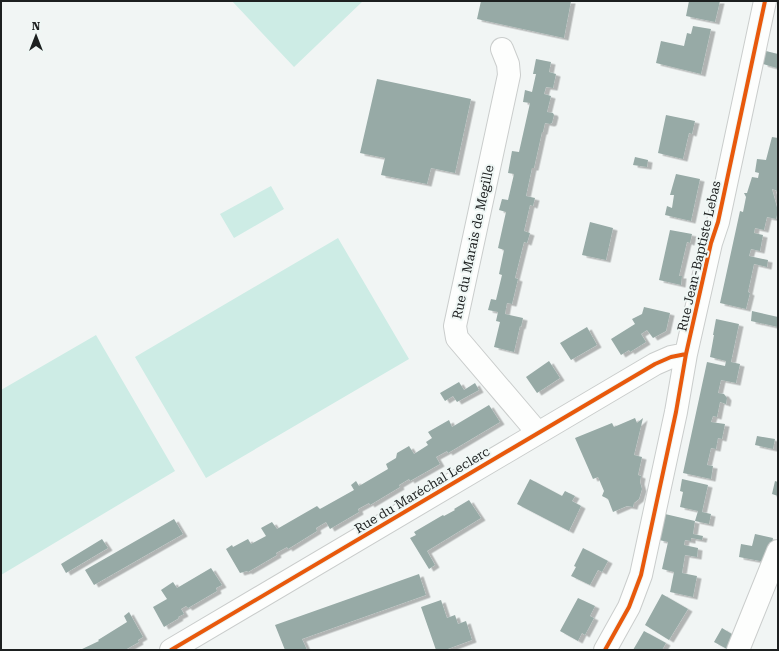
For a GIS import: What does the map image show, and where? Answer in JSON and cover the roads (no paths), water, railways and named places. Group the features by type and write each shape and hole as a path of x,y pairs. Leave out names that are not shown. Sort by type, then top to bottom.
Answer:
{"street":[{"name":"Rue Jean-Baptiste Lebas","path":"605,650 629,607 641,574 676,412 686,354 711,243 718,222 765,1"},
{"name":"Rue du Marais de Megille","path":"502,49 508,64 509,75 455,326 458,338 538,433"},
{"name":"Rue du Maréchal Leclerc","path":"171,650 655,364 671,357 686,354"},
{"path":"738,650 778,551"}]}
